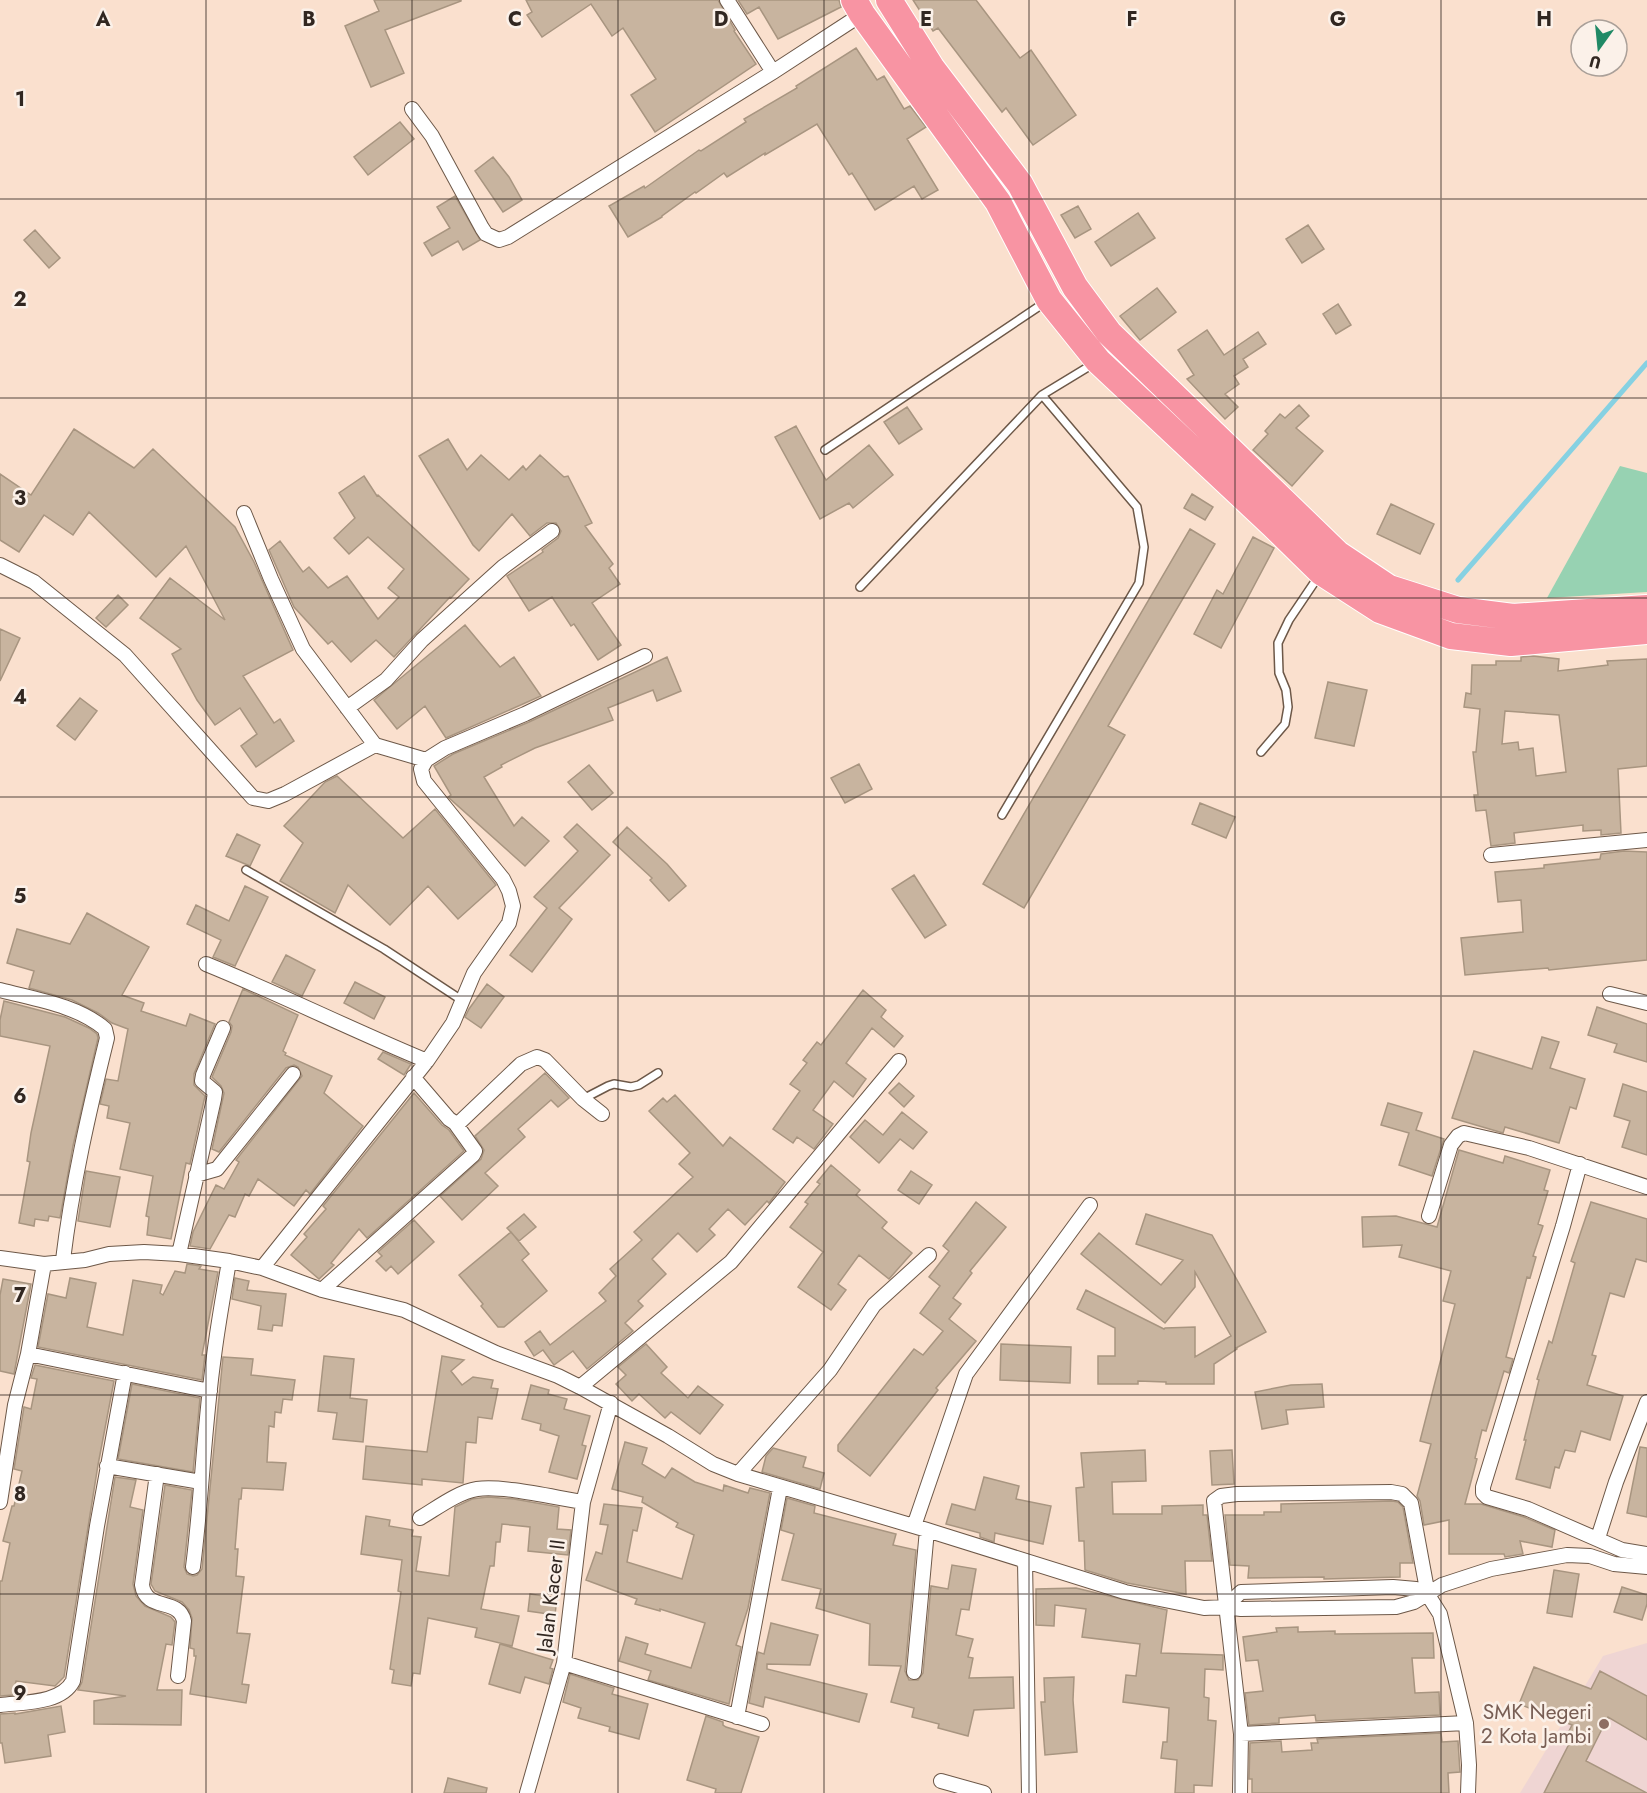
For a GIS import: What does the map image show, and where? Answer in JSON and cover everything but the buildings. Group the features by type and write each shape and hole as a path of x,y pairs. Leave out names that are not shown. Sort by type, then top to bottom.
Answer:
{"highway":[{"path":"889,0 931,67 1020,184 1075,287 1109,333 1281,516 1321,572 1380,610 1451,636 1511,643 1647,631"},
{"path":"858,7 998,202 1049,300 1098,361 1281,516 1389,588 1458,610 1513,617 1647,608"}],"street":[{"path":"727,0 773,72"},
{"path":"412,110 432,136 486,234 500,240 613,173 773,72 858,7"},
{"path":"244,513 303,649 375,746 426,760"},
{"path":"347,708 386,680 422,640 503,567 552,531"},
{"path":"0,566 34,582 125,655 253,798 268,801 285,794 375,746"},
{"path":"262,1268 427,1061 453,1023 474,973 509,923 513,906 503,879 423,781 421,769 426,760 446,748 525,714 645,656"},
{"path":"1491,855 1647,840"},
{"path":"206,964 427,1061"},
{"path":"0,990 65,1008 85,1016 105,1029 107,1038 84,1132 63,1260"},
{"path":"1610,994 1647,1003"},
{"path":"179,1254 215,1092 204,1084 203,1074 223,1028"},
{"path":"455,1123 466,1119 521,1064 537,1057 545,1060 583,1099 602,1114"},
{"path":"580,1387 731,1262 899,1061"},
{"path":"196,1175 217,1169 292,1074"},
{"path":"322,1290 467,1158 474,1155 475,1151 455,1123 412,1077"},
{"path":"1429,1216 1451,1144 1464,1132 1529,1148 1647,1186"},
{"path":"1580,1164 1483,1492 1487,1497 1528,1509 1622,1550 1647,1554"},
{"path":"914,1672 921,1528 966,1374 1090,1205"},
{"path":"0,1258 44,1264 63,1260 85,1260 109,1254 179,1254 262,1268 322,1290 404,1310 496,1353 558,1376 611,1403 714,1464 738,1474 1125,1592 1204,1608 1396,1607 1414,1602 1442,1585 1491,1569 1567,1555 1590,1556 1614,1564 1647,1567"},
{"path":"738,1474 830,1370 874,1305 928,1255"},
{"path":"193,1566 200,1514 210,1392 229,1261"},
{"path":"0,1502 15,1405 28,1354 44,1264"},
{"path":"28,1354 210,1392"},
{"path":"0,1705 45,1699 61,1694 69,1689 73,1681 107,1466 125,1373"},
{"path":"1598,1538 1616,1482 1647,1402"},
{"name":"Jalan Kacer II","path":"527,1793 564,1663 583,1502 611,1403"},
{"path":"107,1466 201,1482"},
{"path":"157,1474 142,1585 144,1594 149,1599 178,1609 183,1614 178,1676"},
{"path":"420,1518 476,1489 495,1488 583,1502"},
{"path":"737,1717 780,1488"},
{"path":"1240,1793 1241,1734 1214,1501 1221,1496 1237,1494 1391,1492 1402,1494 1411,1503 1428,1595 1440,1614 1466,1723 1469,1766 1467,1793"},
{"path":"1025,1560 1029,1793"},
{"path":"1225,1607 1241,1592 1394,1587 1416,1589 1428,1595"},
{"path":"564,1663 762,1724"},
{"path":"1241,1734 1466,1723"},
{"path":"941,1782 984,1793"}],"lane":[{"path":"825,450 1049,300"},
{"path":"860,587 1042,395 1098,361"},
{"path":"1002,815 1139,583 1144,547 1137,507 1042,395"},
{"path":"1261,752 1284,724 1288,707 1286,690 1279,673 1278,643 1289,620 1321,572"},
{"path":"246,870 384,949 463,1000"},
{"path":"583,1099 614,1084 632,1087 639,1085 658,1073"}],"shaded area":[{"name":"SMK Negeri 2 Kota Jambi","path":"1647,1643 1647,1793 1520,1793 1603,1656"}],"green space":[{"path":"1620,466 1647,473 1647,592 1547,598"}],"waterway":[{"path":"1458,580 1647,363"}],"place":[{"name":"SMK Negeri 2 Kota Jambi","path":"1604,1724"}]}
